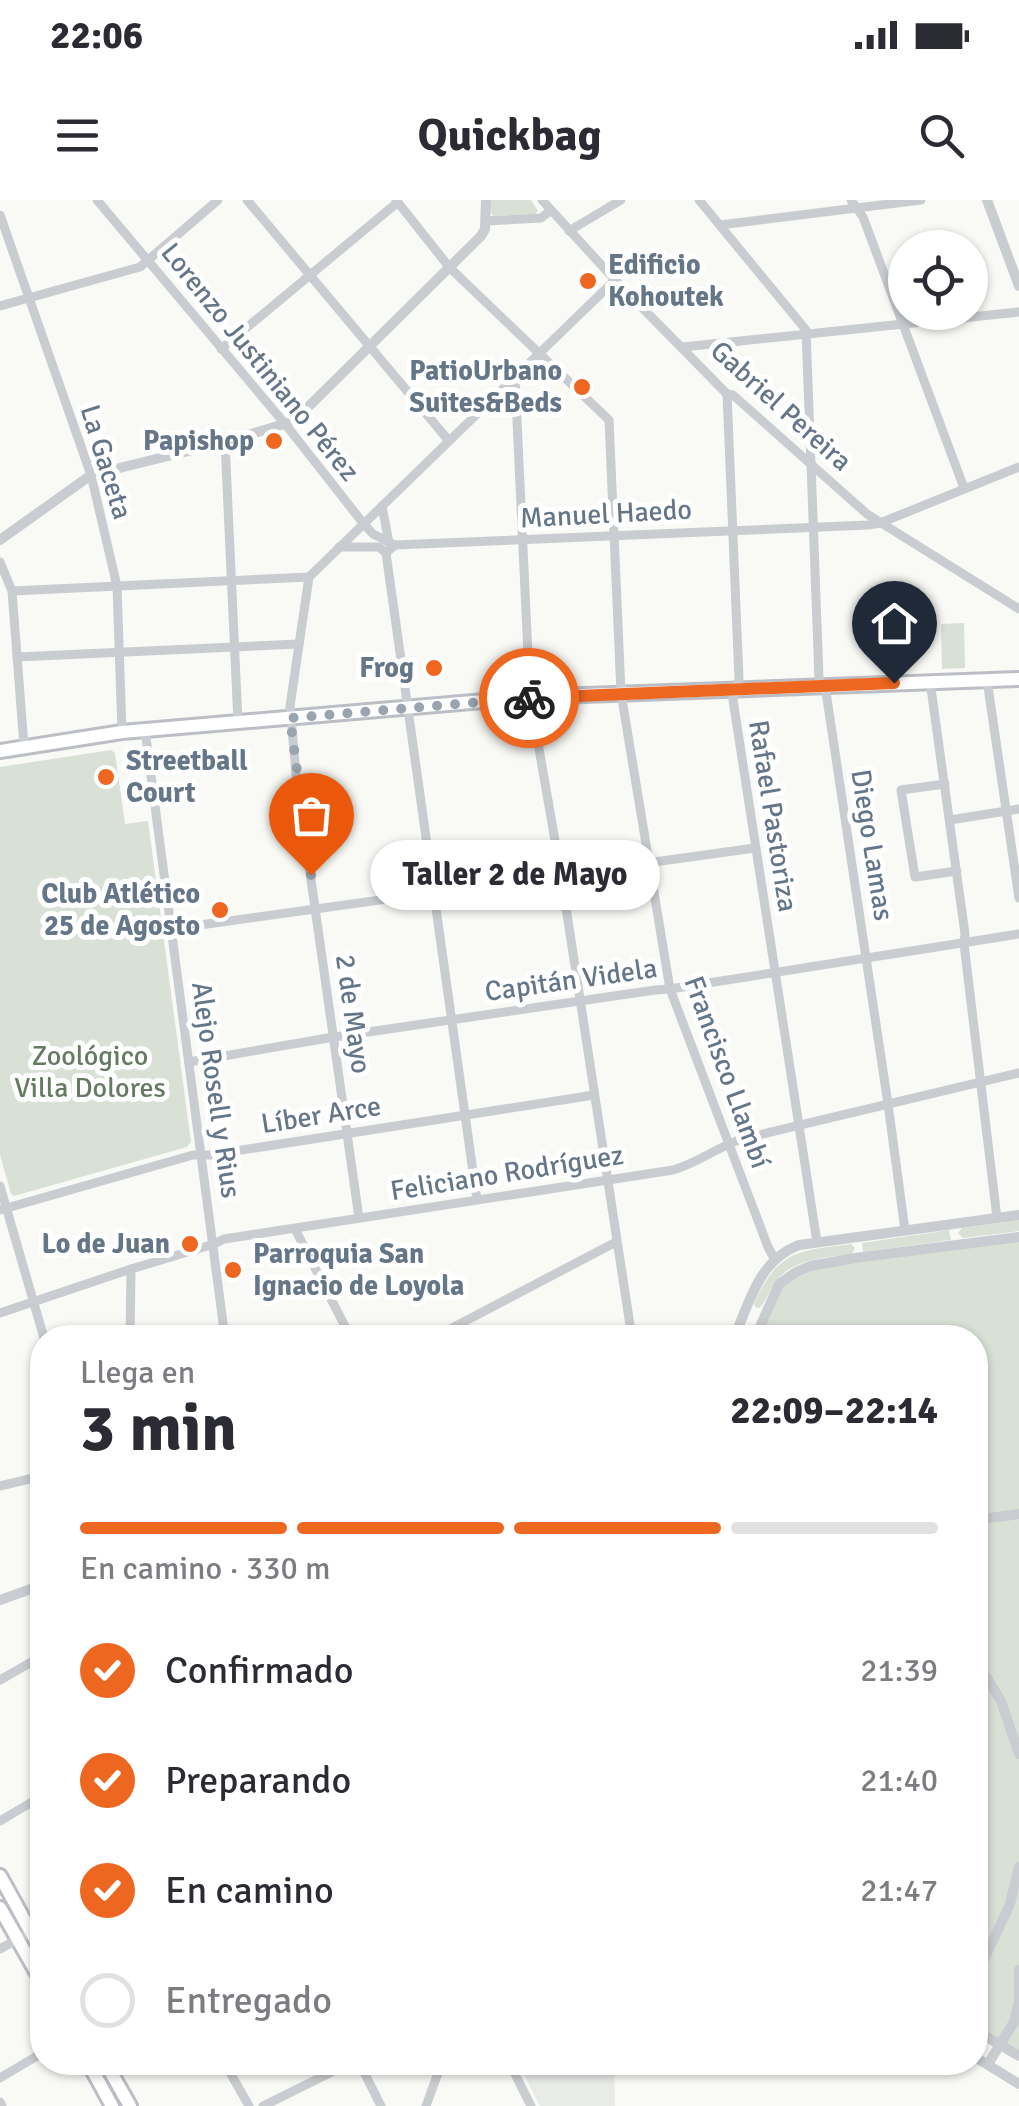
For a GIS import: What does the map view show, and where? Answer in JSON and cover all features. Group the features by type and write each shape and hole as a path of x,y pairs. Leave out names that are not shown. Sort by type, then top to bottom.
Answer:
{"main road":[{"path":"0,751 122,732 530,698 1019,679"},
{"path":"0,1876 30,1918"},
{"path":"0,1908 30,1961"},
{"path":"95,2075 112,2106"},
{"path":"112,2075 130,2106"}],"street":[{"name":"Lorenzo Justiniano Pérez","path":"97,200 363,523 390,547"},
{"path":"0,306 140,267 218,200"},
{"path":"246,200 449,441"},
{"path":"0,540 90,475 294,421 481,236 486,200"},
{"name":"Gabriel Pereira","path":"542,200 728,394 880,523 1019,610"},
{"path":"569,231 621,200"},
{"path":"700,200 807,335"},
{"path":"720,225 854,204 921,200"},
{"path":"987,200 1019,286"},
{"path":"222,349 397,201 450,268 540,353"},
{"path":"854,204 863,217 888,286"},
{"path":"486,221 541,218 550,211"},
{"name":"La Gaceta","path":"0,214 90,475 117,586 122,732"},
{"path":"12,591 309,577 615,280"},
{"path":"988,315 1019,312"},
{"path":"682,347 888,326"},
{"path":"904,330 964,488"},
{"name":"Diego Lamas","path":"807,335 819,678 824,686 866,958 904,1230"},
{"name":"Francisco Llambí","path":"540,353 609,420 620,693 670,990 774,1258"},
{"path":"515,378 530,698 630,1325"},
{"name":"Rafael Pastoriza","path":"728,394 738,679 733,700 817,1242"},
{"path":"225,442 238,722"},
{"name":"Manuel Haedo","path":"340,547 880,523 1019,467"},
{"path":"382,506 476,1200"},
{"path":"0,562 12,591 24,746"},
{"name":"2 de Mayo","path":"309,577 290,718 360,1218"},
{"path":"17,657 299,644"},
{"path":"987,680 1019,898"},
{"path":"930,681 965,934 996,1218"},
{"name":"Alejo Rosell y Rius","path":"145,730 223,1325"},
{"path":"945,784 901,790 915,878 957,871"},
{"path":"950,820 1019,810"},
{"path":"171,929 755,848"},
{"name":"Capitán Videla","path":"190,1062 1019,934"},
{"name":"Feliciano Rodríguez","path":"0,1313 224,1239 686,1166 727,1144 1019,1073"},
{"name":"Líber Arce","path":"3,1209 193,1155 594,1095"},
{"path":"0,1186 3,1209 41,1325"},
{"path":"739,1325 760,1277 774,1258 786,1250 817,1242 1019,1215"},
{"path":"958,1223 954,1232 960,1245"},
{"path":"295,1229 344,1325"},
{"path":"852,1237 859,1252 855,1258"},
{"path":"760,1325 779,1284 810,1266 1019,1238"},
{"path":"457,1325 616,1242"},
{"path":"130,1325 131,1269"},
{"path":"748,1304 755,1312 766,1312"},
{"path":"0,1486 30,1479"},
{"path":"988,1518 1019,1514"},
{"path":"0,1600 30,1589"},
{"path":"0,1680 30,1663"},
{"path":"988,1680 1000,1701 1019,1754"},
{"path":"0,1821 30,1803"},
{"path":"988,1953 1011,1908 1019,1867"},
{"path":"1011,1908 1019,1916"},
{"path":"0,1950 30,1932"},
{"path":"1019,1970 1019,2003 1014,2022 988,2064 1019,2084"},
{"path":"988,2038 1019,2056"},
{"path":"0,2078 30,2061"},
{"path":"231,2075 249,2106"},
{"path":"262,2106 328,2075"},
{"path":"362,2075 380,2106"},
{"path":"426,2106 437,2075"},
{"path":"516,2075 531,2106"}],"shaded area":[{"path":"524,2075 614,2075 615,2106 540,2106"}],"green space":[{"path":"491,200 531,200 538,211 493,216"},
{"path":"964,623 965,668 942,669 941,624"},
{"name":"Zoológico Villa Dolores","path":"111,750 115,753 125,824 148,821 191,1142 187,1147 14,1196 0,1155 0,767"},
{"path":"1019,1220 1019,1231 963,1238 958,1233 962,1228"},
{"path":"949,1230 951,1240 863,1252 862,1243"},
{"path":"1019,1237 1019,2056 988,2038 988,1325 761,1325 774,1295 796,1272"},
{"path":"851,1244 855,1248 852,1254 811,1260 784,1273 762,1305 755,1307 763,1286 781,1263 803,1252"}],"way so far":[{"path":"311,875 290,718 529,698"}],"place":[{"name":"Edificio Kohoutek","path":"588,281"},
{"name":"PatioUrbano Suites&Beds","path":"582,387"},
{"name":"Papishop","path":"274,441"},
{"name":"Frog","path":"434,668"},
{"name":"Streetball Court","path":"106,777"},
{"name":"Taller 2 de Mayo","path":"311,875"},
{"name":"Club Atlético 25 de Agosto","path":"220,910"},
{"name":"Lo de Juan","path":"190,1244"},
{"name":"Parroquia San Ignacio de Loyola","path":"233,1270"}],"route":[{"path":"529,698 894,683"}]}
